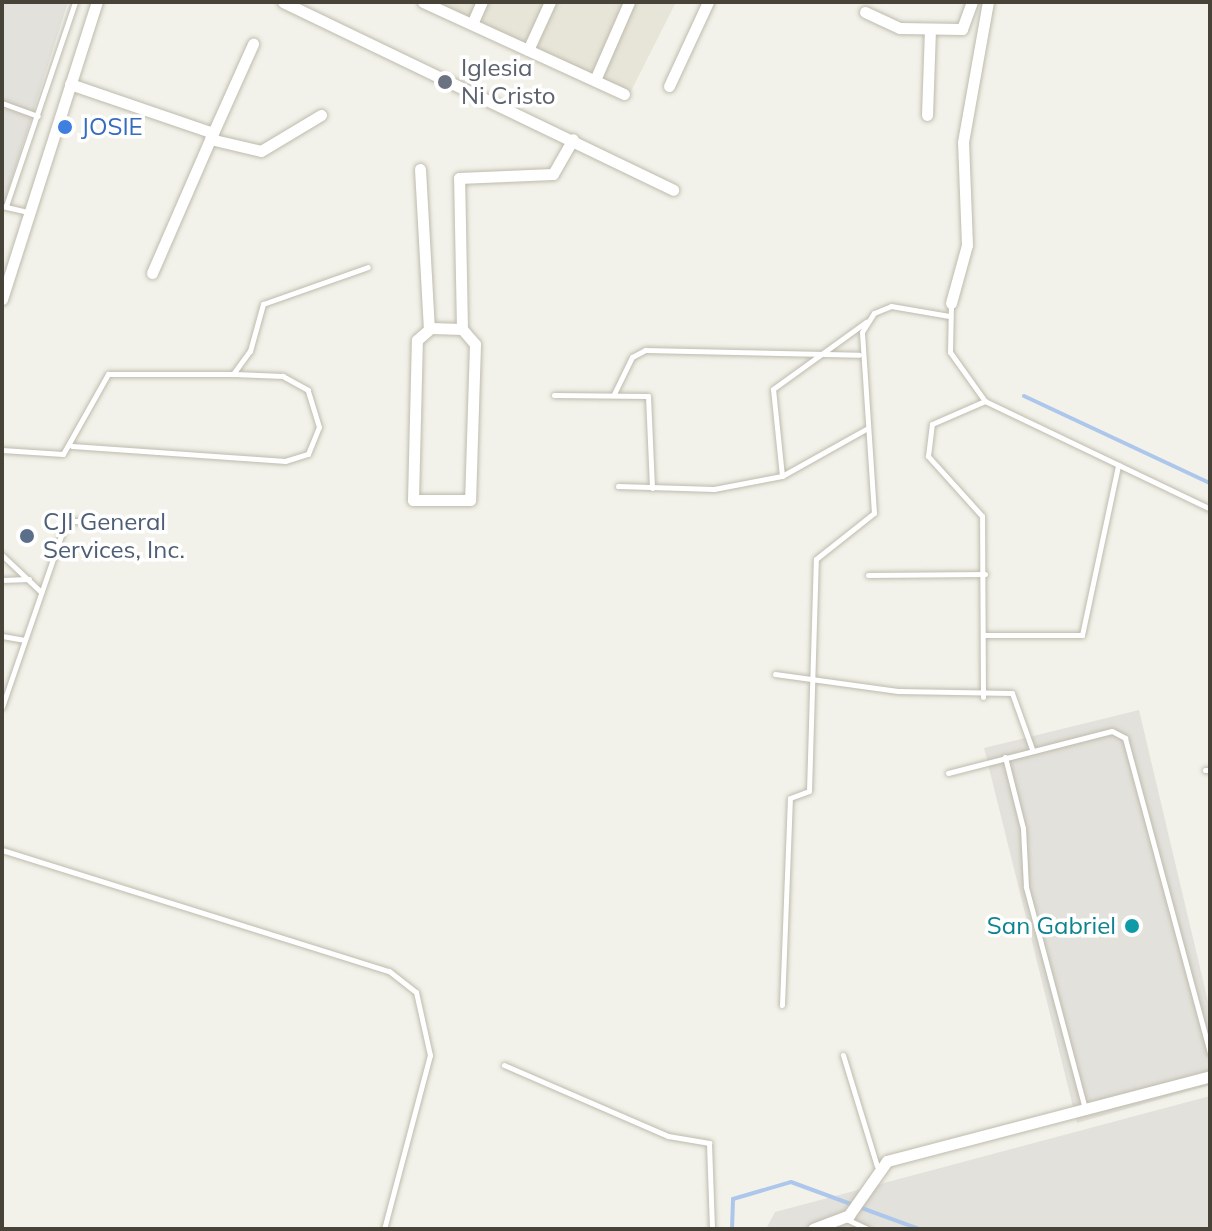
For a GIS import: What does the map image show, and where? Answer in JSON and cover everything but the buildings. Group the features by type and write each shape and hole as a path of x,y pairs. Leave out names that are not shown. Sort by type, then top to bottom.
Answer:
{"street":[{"path":"2,299 97,2"},
{"path":"283,2 573,139 673,190"},
{"path":"423,2 624,94"},
{"path":"472,24 482,2"},
{"path":"528,50 550,2"},
{"path":"595,80 629,2"},
{"path":"669,86 708,2"},
{"path":"887,16 893,2"},
{"path":"865,12 887,16 900,28 966,28 972,2"},
{"path":"951,303 967,245 963,142 988,2"},
{"path":"927,115 930,29"},
{"path":"152,273 253,44"},
{"path":"70,84 261,151 321,115"},
{"path":"462,329 429,328 417,340 414,501 470,499 475,344 462,329 459,178 553,174 573,139"},
{"path":"420,169 429,328"},
{"path":"813,1229 846,1216 877,1166 1210,1076"}],"lane":[{"path":"28,212 4,206 38,116 75,2"},
{"path":"2,103 38,116"},
{"path":"233,374 250,351 263,304 368,267"},
{"path":"951,303 952,357 985,401 1210,509"},
{"path":"782,476 771,394 891,306 949,316"},
{"path":"782,1005 790,798 809,791 816,559 873,518 859,355 867,321"},
{"path":"614,394 632,357 645,350 859,355"},
{"path":"2,450 52,456 72,446 285,461 308,454 319,427 308,390 283,376 108,374 90,396 72,446"},
{"path":"554,395 648,396 652,488"},
{"path":"983,697 985,574 981,512 928,456 932,424 985,401"},
{"path":"618,486 714,489 782,476 866,429"},
{"path":"984,635 1082,635 1118,465"},
{"path":"2,707 66,521 91,521"},
{"path":"2,555 41,593"},
{"path":"868,575 985,574"},
{"path":"2,580 30,579"},
{"path":"2,636 25,640"},
{"path":"775,674 813,681 983,697 1015,695 1032,749"},
{"path":"948,773 1032,749 1112,731 1125,738 1210,1054"},
{"path":"1005,757 1023,828 1026,887 1085,1108"},
{"path":"2,850 389,971 416,992 430,1055 384,1229"},
{"path":"843,1055 877,1166"},
{"path":"504,1065 668,1136 709,1143 712,1229"},
{"path":"846,1216 868,1229"}],"shaded area":[{"path":"2,2 68,2 2,210"},
{"path":"419,2 676,2 627,99"},
{"path":"1139,710 1210,1010 1210,1085 1077,1123 984,748"},
{"path":"1210,1096 1210,1229 766,1229 775,1212"}],"waterway":[{"path":"1024,396 1210,483"},
{"path":"732,1229 733,1199 791,1182 919,1229"}],"place":[{"name":"Iglesia Ni Cristo","path":"445,82"},
{"name":"JOSIE","path":"65,127"},
{"name":"CJI General Services, Inc.","path":"27,536"},
{"name":"San Gabriel","path":"1132,926"}]}
